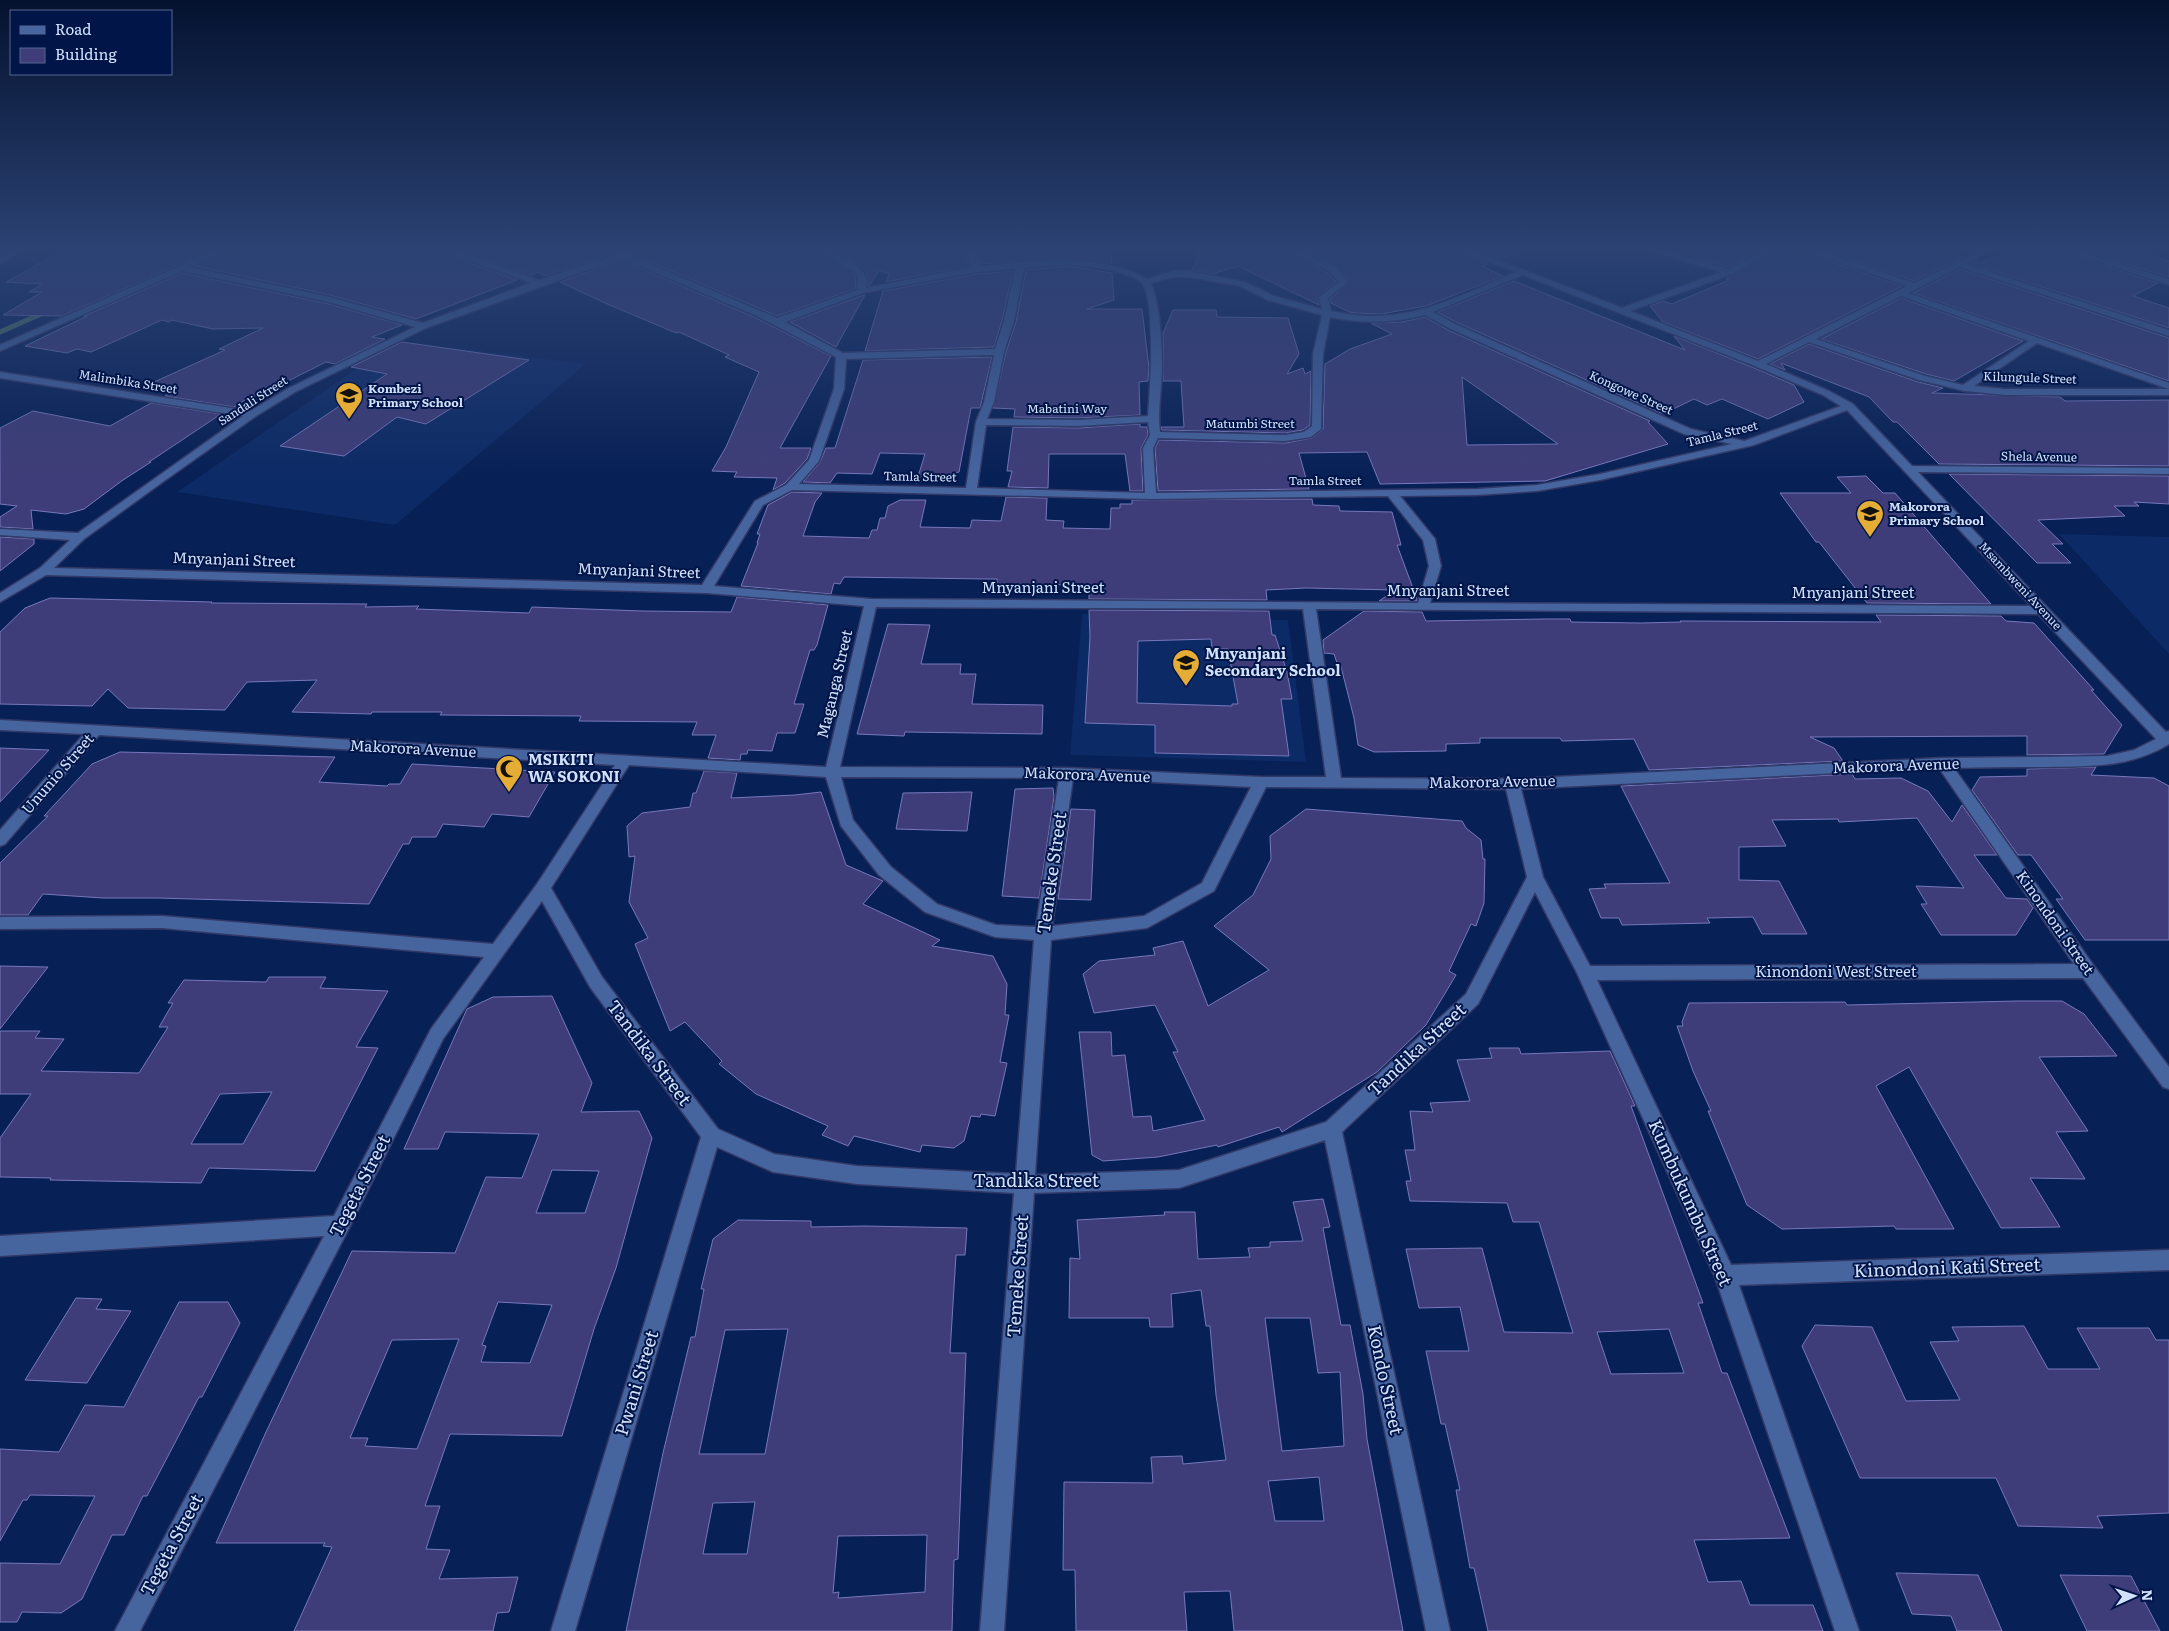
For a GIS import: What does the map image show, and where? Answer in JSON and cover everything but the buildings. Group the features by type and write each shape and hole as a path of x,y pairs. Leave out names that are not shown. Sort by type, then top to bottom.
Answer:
{"street":[{"path":"0,348 49,326"},
{"name":"Sandali Street","path":"0,598 44,571 80,537 252,414 292,390 423,326"},
{"path":"785,326 812,338 841,356 999,352"},
{"path":"972,492 981,422 989,402 999,352 1008,326"},
{"path":"1151,496 1148,448 1155,435 1153,419 1157,367 1154,326"},
{"name":"Matumbi Street","path":"1155,435 1285,438 1306,435 1318,427 1318,354 1324,326"},
{"name":"Kongowe Street","path":"1452,326 1688,432 1750,443"},
{"name":"Msambweni Avenue","path":"1661,326 1758,364 1826,393 1849,406 2105,678 2168,737"},
{"path":"1758,364 1834,326"},
{"path":"1996,326 2169,386"},
{"path":"2148,326 2169,333"},
{"name":"Kilungule Street","path":"1808,339 1922,378 1965,388 2005,392 2169,392"},
{"path":"1965,388 2036,340"},
{"path":"706,589 759,503 790,487 814,461 839,388 841,356"},
{"name":"Malimbika Street","path":"0,375 252,414"},
{"name":"Tamla Street","path":"790,487 1151,496 1392,494 1477,492 1536,488 1600,477 1750,443 1849,406"},
{"name":"Mabatini Way","path":"981,422 1078,423 1153,419"},
{"name":"Shela Avenue","path":"1909,469 2169,472"},
{"path":"1392,494 1429,538 1435,566 1423,607"},
{"path":"0,532 80,537"},
{"name":"Mnyanjani Street","path":"44,571 706,589 871,603 2043,610"},
{"name":"Maganga Street","path":"832,772 871,603"},
{"path":"1309,607 1334,782"},
{"name":"Makorora Avenue","path":"0,725 832,772 1067,773 1261,782 1512,784 1943,763 2107,761 2125,758 2168,737"},
{"name":"Ununio Street","path":"0,840 96,730"},
{"name":"Tegeta Street","path":"127,1631 340,1225 437,1034 543,888 625,761"},
{"name":"Kinondoni Street","path":"1943,763 2088,970 2169,1081"},
{"path":"832,772 846,822 884,871 931,908 995,931 1043,934 1147,922 1208,887 1261,782"},
{"name":"Temeke Street","path":"992,1631 1043,934 1067,773"},
{"name":"Kumbukumbu Street","path":"1512,784 1535,877 1584,974 1725,1275 1847,1631"},
{"name":"Tandika Street","path":"543,888 596,982 711,1135 773,1163 857,1175 1025,1184 1179,1179 1332,1129 1472,999 1535,877"},
{"path":"0,923 162,922 496,951"},
{"name":"Kinondoni West Street","path":"1584,974 2088,970"},
{"name":"Kondo Street","path":"1332,1129 1438,1631"},
{"name":"Pwani Street","path":"563,1631 711,1135"},
{"path":"0,1246 340,1225"},
{"name":"Kinondoni Kati Street","path":"1725,1275 2169,1260"}],"shaded area":[{"path":"397,341 586,364 395,525 177,492"},
{"path":"2059,534 2169,537 2169,654"},
{"name":"Mnyanjani Secondary School","path":"1082,614 1288,620 1306,762 1070,755"}],"waterway":[{"path":"0,332 13,326"}],"place":[{"name":"Kombezi Primary School","path":"349,420"},
{"name":"Makorora Primary School","path":"1870,538"},
{"name":"Mnyanjani Secondary School","path":"1186,687"},
{"name":"MSIKITI WA SOKONI","path":"509,793"}]}
